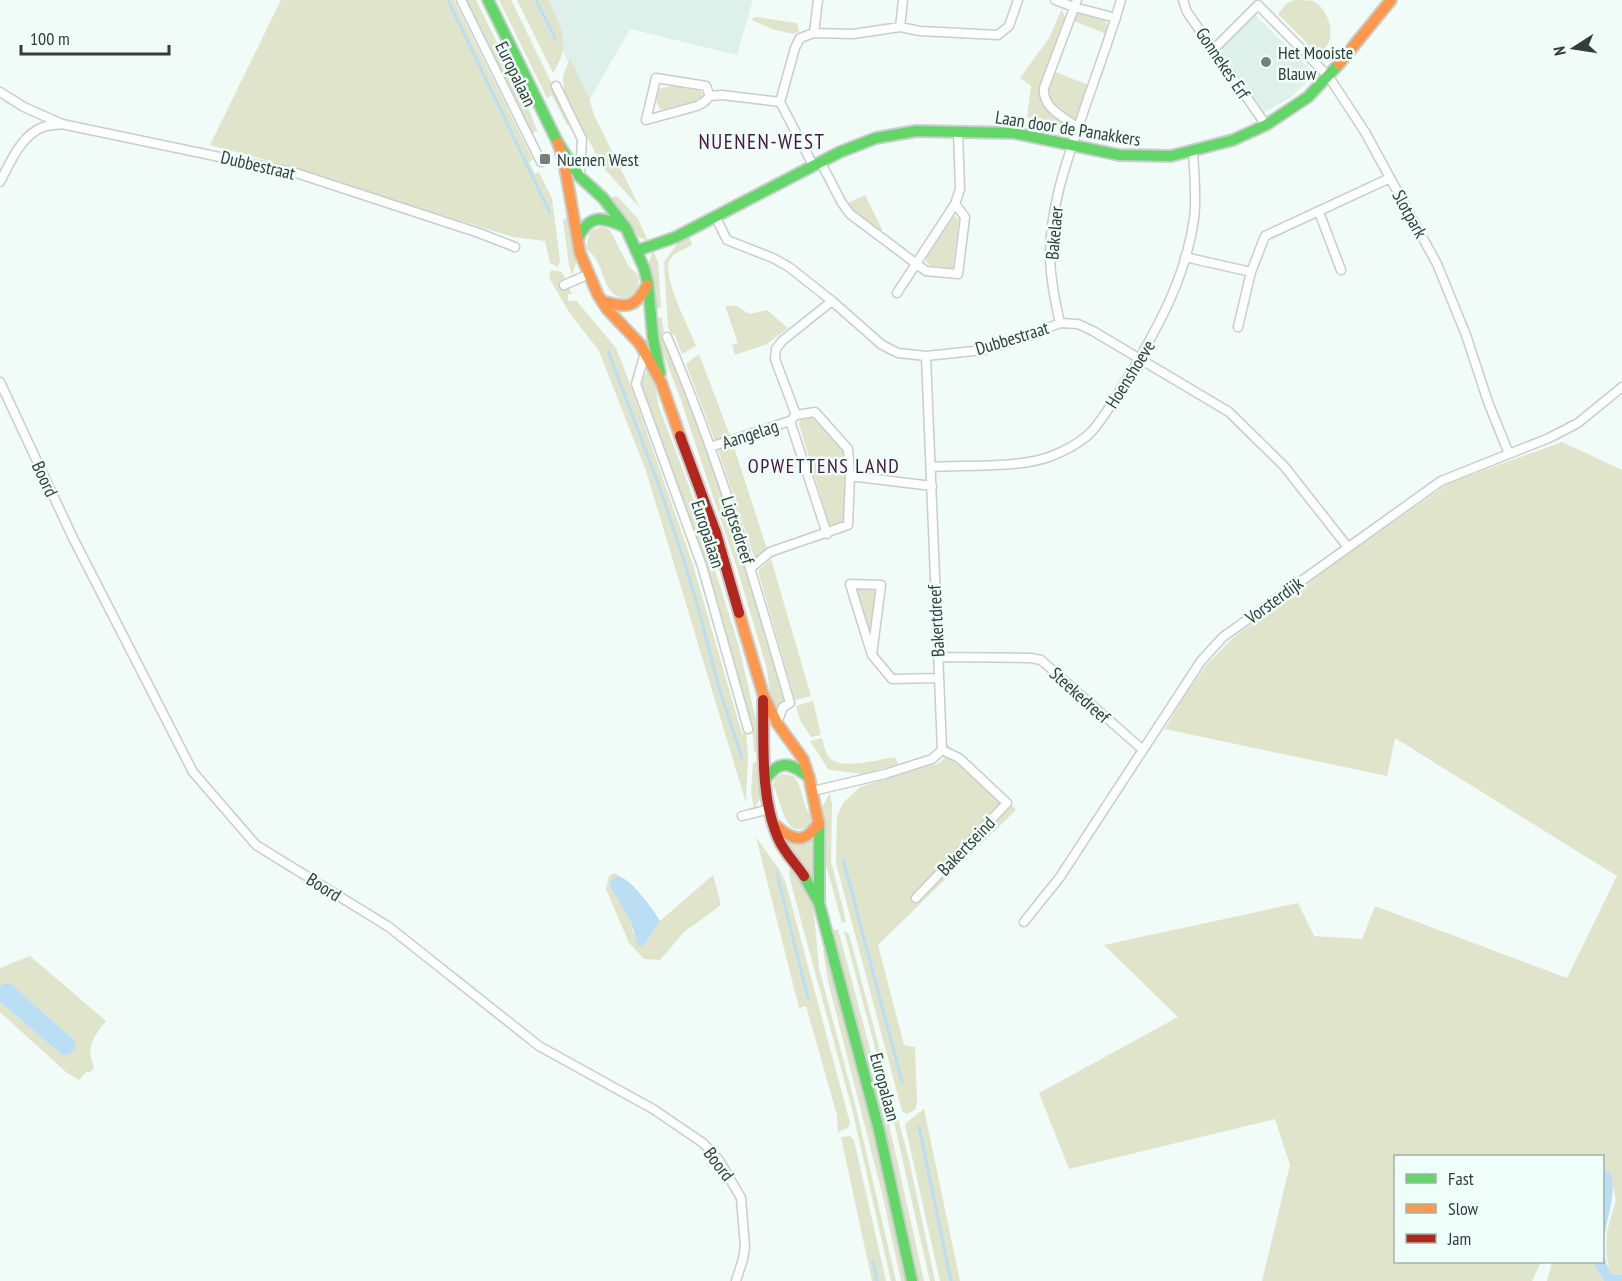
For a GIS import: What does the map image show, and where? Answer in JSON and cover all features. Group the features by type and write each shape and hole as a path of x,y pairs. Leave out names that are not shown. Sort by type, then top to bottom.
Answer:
{"main road":[{"name":"Europalaan","path":"488,0 558,143 580,177 603,198 623,221 626,228"},
{"name":"Laan door de Panakkers","path":"636,251 676,237 856,145 876,138 915,130 1027,135 1119,155 1149,157 1172,156 1242,136 1266,125 1308,97 1329,77 1391,0"},
{"name":"Europalaan","path":"558,143 564,162 577,239"},
{"path":"596,218 608,220 626,228 648,284 642,297 634,305 623,307 602,301 579,253 577,239 583,226 596,218"},
{"name":"Europalaan","path":"648,284 653,338 661,382"},
{"name":"Europalaan","path":"602,301 640,344 661,382 716,534 763,694 777,723 803,759 809,777"},
{"name":"Europalaan","path":"763,694 765,780"},
{"path":"785,764 795,766 809,777 819,820 812,832 799,839 784,834 774,825 765,780 775,767 785,764"},
{"name":"Europalaan","path":"819,820 819,903"},
{"name":"Europalaan","path":"774,825 778,839 805,877 819,903 879,1130 912,1281"}],"street":[{"name":"Europalaan","path":"461,0 541,162"},
{"path":"814,29 818,0"},
{"path":"900,27 903,0"},
{"path":"954,204 965,217 958,274 926,271 850,214 780,102 795,48 800,38 814,29 853,34 900,27 920,31 998,35 1009,26 1018,0"},
{"path":"1055,0 1076,4 1116,18"},
{"name":"Bakelaer","path":"1060,323 1050,259 1059,192 1071,145 1121,0"},
{"name":"Gonnekes Erf","path":"1182,0 1187,12 1266,125"},
{"path":"1076,4 1044,88 1044,94 1045,101 1077,127"},
{"name":"Slotpark","path":"1214,49 1258,5 1329,77 1365,132 1437,264 1466,335 1488,402 1509,454"},
{"path":"710,96 706,86 656,78 646,120 697,106 710,96 722,95 780,102"},
{"path":"556,86 582,140 580,177"},
{"name":"Dubbestraat","path":"0,92 24,107 63,124 296,173 515,247"},
{"path":"0,182 18,149 29,135 43,127 63,124"},
{"path":"897,293 954,204 960,189 958,131"},
{"name":"Hoenshoeve","path":"931,467 1030,462 1073,445 1091,432 1115,399 1155,334 1171,301 1194,220 1196,190 1193,151"},
{"path":"1239,327 1251,272 1265,236 1390,178"},
{"path":"1319,212 1341,270"},
{"name":"Dubbestraat","path":"715,216 727,240 773,258 789,267 888,349 903,354 926,356 984,350 1060,323 1078,324 1140,357 1229,412 1284,466 1347,546"},
{"path":"1185,257 1251,272"},
{"path":"564,285 589,274"},
{"name":"Aangelag","path":"827,534 776,359 776,349 782,341 832,301"},
{"name":"Ligtsedreef","path":"667,337 710,447 751,568 790,703 783,707 777,723"},
{"name":"Europalaan","path":"645,353 636,384 702,566 748,729"},
{"name":"Bakertdreef","path":"926,356 942,750"},
{"name":"Boord","path":"0,382 72,538 193,772 256,845 389,927 539,1046 653,1110 703,1143 719,1160 741,1198 745,1247 736,1281"},
{"name":"Vorsterdijk","path":"1024,922 1060,877 1201,661 1223,637 1441,480 1549,438 1578,423 1622,387"},
{"name":"Aangelag","path":"710,447 815,412 848,449 850,476 848,525 770,552 751,568"},
{"path":"850,476 932,486"},
{"path":"872,655 881,585 850,584 872,655 892,679 938,678"},
{"name":"Steekedreef","path":"938,657 1041,660 1143,750"},
{"path":"813,791 885,774 923,762 932,759 942,750"},
{"name":"Bakertseind","path":"916,898 1006,803 960,758 942,750"},
{"path":"742,816 770,809"}],"shaded area":[{"path":"540,0 753,0 737,55 630,29 587,104"},
{"name":"Het Mooiste Blauw","path":"1252,12 1315,74 1290,98 1264,112 1221,49"}],"green space":[{"path":"281,0 454,0 533,160 529,162 535,174 539,172 552,199 560,260 558,267 550,263 545,241 512,237 277,163 210,145"},
{"path":"465,0 476,0 526,102 537,131 530,134"},
{"path":"499,0 511,0 571,123 567,125 552,95 547,98"},
{"path":"517,0 548,0 563,36 562,53 553,73"},
{"path":"1294,0 1313,1 1326,14 1331,32 1330,38 1319,55 1278,14 1286,4"},
{"path":"1062,9 1067,24 1039,92 1041,103 1072,128 1027,117 1031,86 1020,78 1049,38"},
{"path":"1077,11 1104,19 1107,25 1106,34 1074,21"},
{"path":"755,17 797,23 799,31 794,34 772,29 754,21 752,19"},
{"path":"570,58 589,98 594,115 640,208 602,166 564,93 563,76"},
{"path":"1053,71 1088,85 1075,122 1052,104 1046,94"},
{"path":"677,85 700,89 703,96 677,108 660,109 655,99 657,89"},
{"path":"865,195 882,229 880,232 852,211 848,203"},
{"path":"617,196 638,219 648,241 635,235 609,198"},
{"path":"571,216 578,258 572,275 563,220"},
{"path":"954,216 959,219 953,268 933,268 926,262 926,258"},
{"path":"602,227 610,230 629,267 639,279 637,290 627,298 620,297 610,290 596,259 586,248 590,232"},
{"path":"689,234 692,245 673,256 669,261 668,269 673,291 696,346 682,354 674,334 671,335 668,327 664,262 679,241"},
{"path":"653,250 658,262 661,307 653,311 648,265"},
{"path":"551,270 562,272 565,278 560,281 564,289 569,287 572,294 568,294 568,301 577,301 616,348 627,376 693,565 742,734 746,733 748,754 746,803 646,471 599,351 569,312 549,278"},
{"path":"725,306 737,306 749,314 767,310 788,328 767,344 735,355 732,345 738,343"},
{"path":"662,317 664,335 729,516 772,653 785,699 777,712 771,700 767,669 737,568 657,333 654,320"},
{"path":"699,354 730,436 715,441 686,364"},
{"path":"649,367 659,407 690,489 739,647 760,737 761,750 754,752 749,719 712,593 678,488 640,385"},
{"path":"811,417 845,449 844,521 832,526 829,524 799,424 800,420"},
{"path":"1562,442 1622,470 1622,1275 1612,1274 1609,1270 1606,1252 1607,1231 1616,1200 1610,1172 1604,1170 1604,1155 1394,1155 1394,1263 1541,1263 1532,1281 1262,1281 1290,1165 1275,1119 1069,1169 1039,1093 1178,1017 1104,945 1298,903 1314,936 1362,939 1375,906 1567,978 1617,876 1395,738 1387,776 1165,729 1184,696 1207,664 1234,637 1449,483"},
{"path":"733,444 767,549 755,560 718,450"},
{"path":"771,559 811,696 795,700 758,571"},
{"path":"858,589 874,590 877,593 871,641 856,592"},
{"path":"813,701 821,735 811,737 800,720 796,706"},
{"path":"822,738 827,755 837,762 853,764 895,757 898,764 863,774 828,769 810,741"},
{"path":"947,744 1016,810 878,945 904,1045 915,1047 917,1102 915,1110 906,1114 902,1111 836,863 837,816 843,803 860,787 939,763 944,759"},
{"path":"761,759 763,794 754,809 751,792 753,763"},
{"path":"782,774 794,776 811,817 810,825 801,829 789,824 785,818 773,786 775,779"},
{"path":"830,793 832,804 831,861 846,921 842,923 823,854 821,809"},
{"path":"756,837 781,872 786,884 850,1123 848,1128 838,1132 837,1115 806,1006 799,1008"},
{"path":"813,838 817,840 814,887 783,841"},
{"path":"791,865 801,876 813,903 819,968 856,1108 896,1281 891,1281 852,1109 792,887 789,874"},
{"path":"614,873 620,876 617,876 610,886 631,922 633,933 644,945 660,921 713,875 721,905 684,932 660,960 644,959 629,943 606,889 609,876"},
{"path":"838,929 884,1102 924,1281 918,1281 893,1164 832,931"},
{"path":"844,931 849,934 909,1160 935,1281 930,1281 889,1100"},
{"path":"826,949 868,1106 907,1281 901,1281 883,1197 828,981 823,950"},
{"path":"30,956 106,1021 92,1042 90,1053 94,1067 91,1072 86,1072 79,1080 67,1073 0,1012 0,1002 62,1055 74,1040 11,984 0,987 0,968"},
{"path":"924,1109 960,1281 940,1281 905,1125"},
{"path":"850,1136 854,1140 886,1281 872,1281 841,1137"},
{"path":"1552,1263 1594,1263 1604,1281 1547,1281"}],"water":[{"path":"617,876 622,877 634,887 660,921 644,945 638,946 631,922 610,886 611,880"},
{"path":"3,984 11,984 74,1040 76,1047 69,1055 62,1055 0,1002 0,987"},
{"path":"1604,1170 1610,1172 1613,1183 1604,1249"},
{"path":"1604,1249 1606,1262 1612,1274 1622,1275 1622,1281 1604,1281 1594,1263 1604,1263"}],"waterway":[{"path":"448,0 550,213"},
{"path":"536,0 555,38"},
{"path":"608,351 658,483 685,564 718,685 742,758"},
{"path":"843,859 902,1082"},
{"path":"777,874 808,998"},
{"path":"919,1127 951,1281"},
{"path":"873,1262 877,1281"}],"traffic: fast":[{"path":"488,0 558,143 580,177 603,198 626,228 644,268 648,284 653,338 660,373"},
{"path":"636,251 676,237 840,152 876,138 916,131 1014,133 1119,155 1171,156 1233,140 1266,125 1308,97 1339,64"},
{"path":"578,238 587,224 598,219 625,227"},
{"path":"765,780 776,768 786,765 796,768 809,777"},
{"path":"819,825 819,903"},
{"path":"804,876 819,903 879,1130 912,1281"}],"traffic: slow":[{"path":"1339,64 1391,0"},
{"path":"558,143 564,162 580,253 598,295 607,309 640,344 661,382 680,436"},
{"path":"602,301 629,305 638,299 647,285"},
{"path":"739,613 763,694 777,723 803,759 819,825"},
{"path":"775,825 788,835 798,838 809,834 819,822"}],"traffic: jam":[{"path":"680,436 716,533 739,613"},
{"path":"763,700 764,770 768,805 780,843 804,876"}],"place":[{"name":"Het Mooiste Blauw","path":"1266,62"},
{"name":"Nuenen West","path":"545,159"}],"district":[{"name":"NUENEN-WEST","path":"762,141"},
{"name":"OPWETTENS LAND","path":"824,466"}]}
